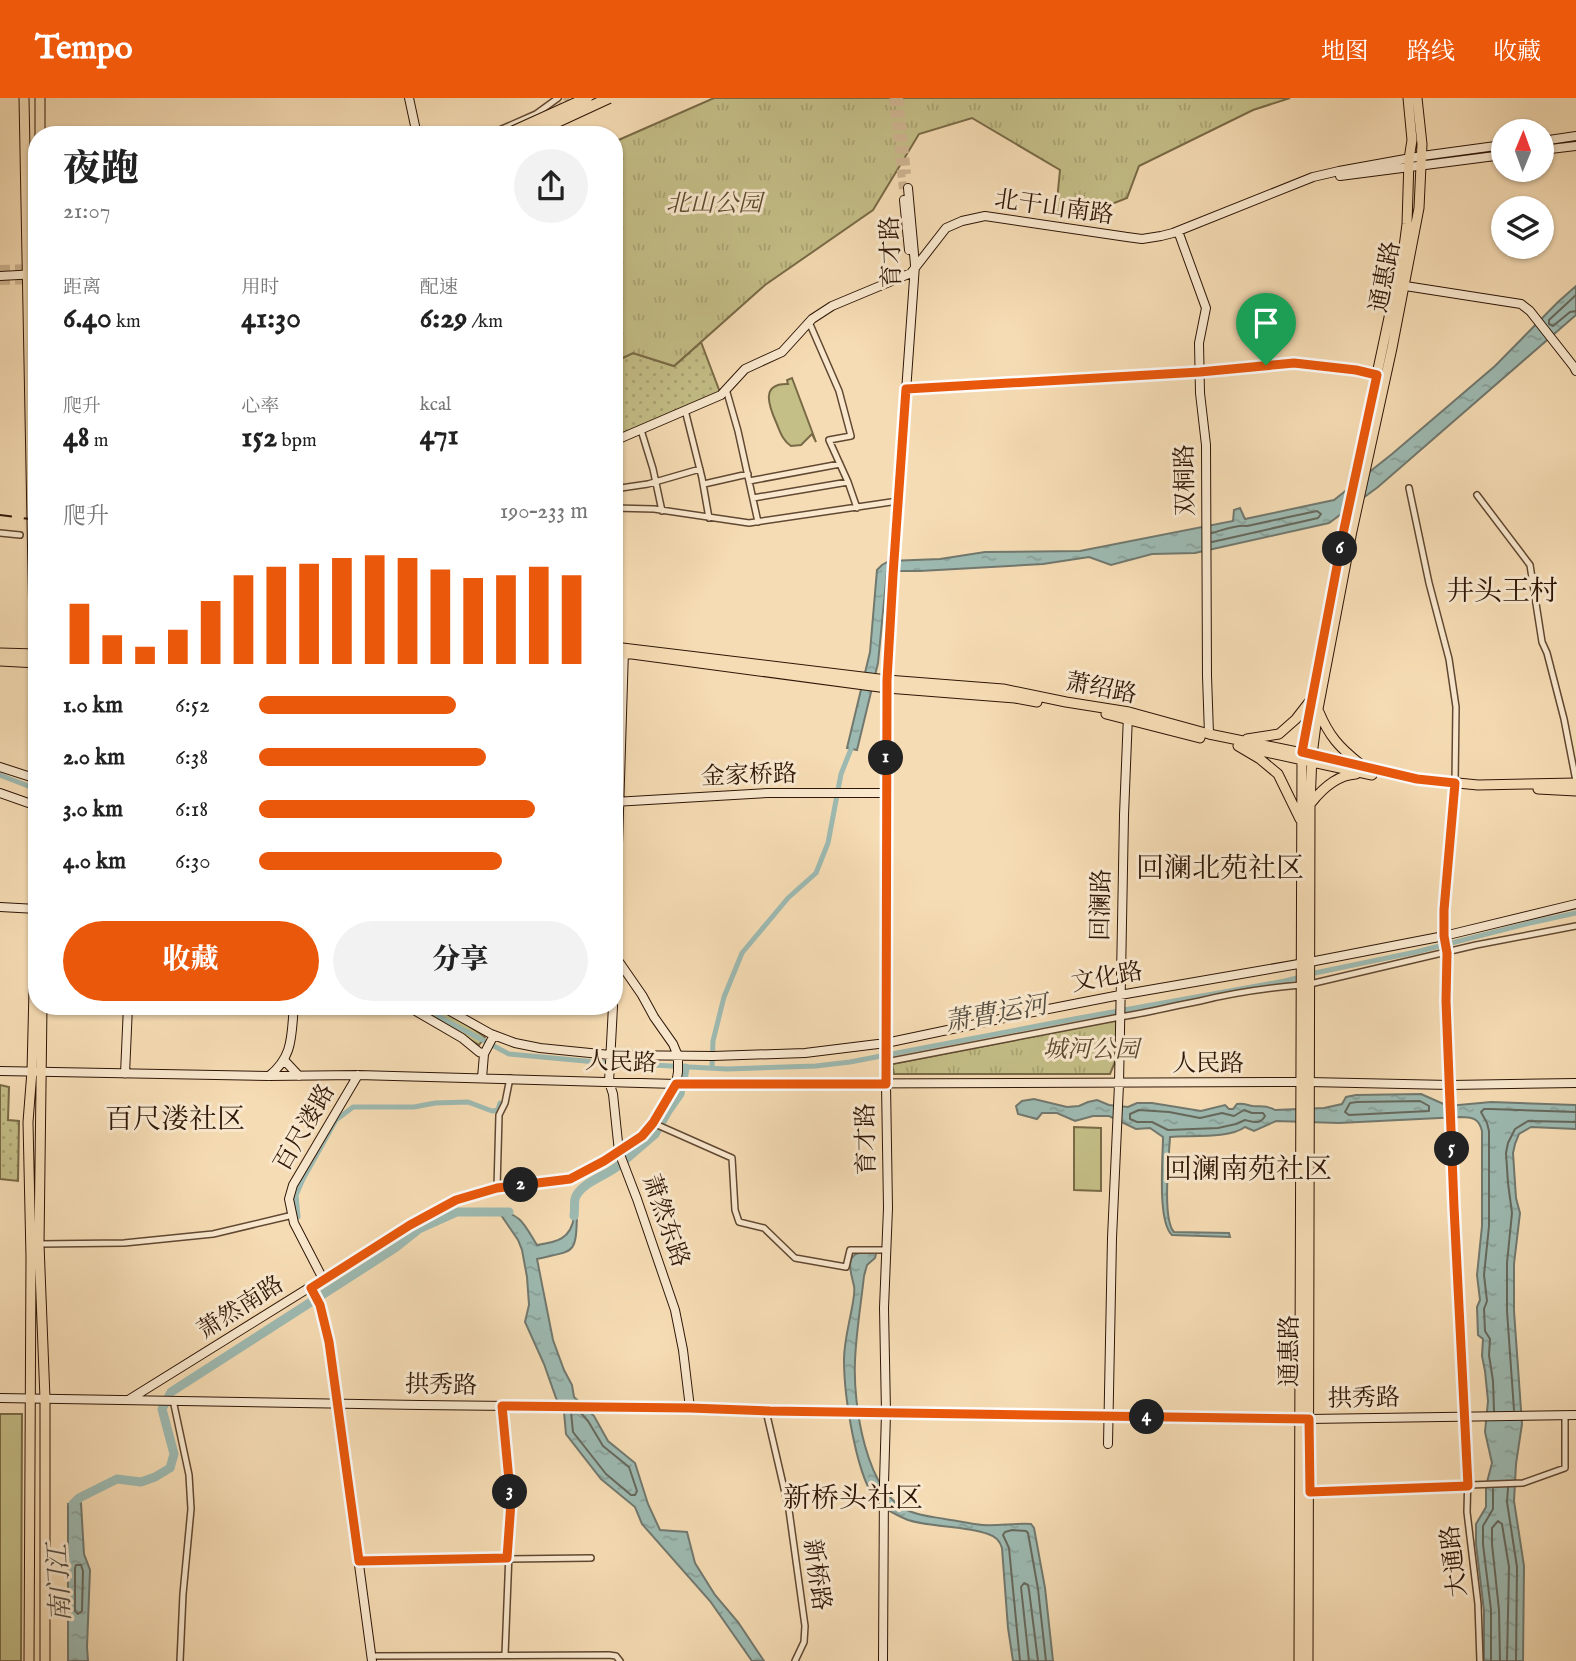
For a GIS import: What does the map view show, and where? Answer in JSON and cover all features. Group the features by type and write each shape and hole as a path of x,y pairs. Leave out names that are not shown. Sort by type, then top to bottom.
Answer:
{"highway":[{"path":"525,126 587,98"},
{"path":"541,126 609,98"}],"main road":[{"path":"40,98 40,126"},
{"path":"1407,98 1414,114"},
{"name":"通惠路","path":"1363,459 1392,348 1407,224 1414,114 1420,98"},
{"path":"24,99 28,187"},
{"name":"通惠路","path":"1363,459 1377,375 1419,208 1422,160 1414,114"},
{"path":"1306,963 1302,824 1313,697 1363,459"},
{"path":"1305,1083 1310,805 1307,758 1318,709 1348,530"},
{"name":"萧绍路","path":"623,650 887,684 1003,689 1430,786 1455,786"},
{"path":"0,653 28,652"},
{"path":"0,661 28,663"},
{"path":"1237,743 1279,734 1296,719 1313,697"},
{"path":"1310,805 1320,792 1333,782 1363,770 1327,730 1318,709"},
{"path":"1128,716 1237,743 1278,775 1302,824"},
{"path":"1455,786 1576,787"},
{"path":"36,1015 39,1244 45,1399 45,1661"},
{"path":"29,1661 31,1257 28,1122 41,1015"},
{"name":"通惠路","path":"1305,1083 1305,1419 1310,1492 1308,1661"},
{"path":"1299,1661 1305,1419"}],"street":[{"path":"410,98 415,126"},
{"path":"533,126 559,98"},
{"path":"509,126 536,114 559,98"},
{"path":"1554,139 1576,136"},
{"path":"1554,149 1576,146"},
{"path":"1422,160 1491,147"},
{"path":"1422,160 1491,156"},
{"name":"北干山南路","path":"623,437 721,395 745,369 782,352 809,322 832,306 913,269 946,228 962,221 985,216 1134,238 1160,236 1313,177 1422,160"},
{"name":"育才路","path":"883,1661 884,1308 888,1208 887,684 912,316 913,269 905,188"},
{"name":"双桐路","path":"1178,231 1206,308 1199,343 1200,393 1206,445 1209,734"},
{"path":"0,276 28,275"},
{"path":"1399,285 1521,304 1530,311 1576,368"},
{"path":"809,322 839,391 851,436 829,440 858,508"},
{"path":"906,389 1200,372 1294,363 1377,375"},
{"path":"726,389 758,522"},
{"path":"685,411 704,484 709,518"},
{"path":"641,430 662,511"},
{"path":"704,484 840,464"},
{"path":"623,488 648,484 700,469"},
{"path":"753,498 848,482"},
{"path":"1409,488 1429,583 1449,659 1456,707 1455,786 1444,910 1450,1085"},
{"path":"1477,495 1530,565 1542,642 1564,719 1576,787"},
{"path":"623,509 749,523 898,501"},
{"path":"0,533 20,535"},
{"name":"回澜路","path":"1109,1417 1128,716"},
{"path":"0,766 28,777"},
{"path":"0,793 28,802"},
{"name":"金家桥路","path":"623,802 768,793 886,793"},
{"name":"文化路","path":"458,1015 494,1035 515,1043 610,1057 678,1058 804,1053 886,1043 1120,995 1306,963 1444,936 1576,904"},
{"path":"0,907 28,909"},
{"path":"886,1062 1120,1016 1150,1013 1198,1001 1306,982 1576,926"},
{"path":"623,968 673,1044 678,1058"},
{"path":"125,1074 128,1015"},
{"path":"269,1076 289,1052 294,1015"},
{"path":"422,1015 484,1054"},
{"name":"萧然东路","path":"612,1015 609,1083 613,1094 619,1152 675,1310 690,1408"},
{"path":"482,1078 484,1054 494,1035"},
{"name":"萧然南路","path":"129,1399 410,1225 456,1200 497,1188 570,1179 619,1152 642,1136 653,1123 676,1084 678,1058"},
{"path":"284,1060 299,1076"},
{"name":"人民路","path":"0,1071 358,1075 676,1084 1575,1084"},
{"name":"百尺溇路","path":"323,1279 297,1230 289,1199 293,1185 358,1075"},
{"path":"497,1188 499,1115 505,1103 510,1078"},
{"name":"大通路","path":"1450,1085 1467,1512 1478,1604 1480,1661"},
{"path":"653,1123 732,1158 738,1222 764,1228 795,1258 846,1267 850,1250 886,1250"},
{"path":"39,1244 124,1243 213,1234 293,1215"},
{"path":"311,1288 320,1305 329,1342 372,1659 609,1655 616,1656 620,1661"},
{"path":"0,1398 129,1399"},
{"name":"拱秀路","path":"129,1399 1109,1417 1305,1419 1565,1415"},
{"path":"173,1400 189,1475 191,1509 180,1661"},
{"path":"502,1406 511,1502 505,1655"},
{"name":"新桥路","path":"766,1411 789,1510 805,1626 804,1642 795,1661"},
{"path":"1310,1492 1523,1483 1564,1468 1565,1415 1576,1415"},
{"path":"1108,1444 1109,1417"},
{"path":"359,1561 591,1558"}],"green space":[{"name":"北山公园","path":"714,98 1290,98 1253,110 1139,166 1127,198 1089,213 1056,211 1060,170 972,118 919,134 873,210 765,285 674,366 633,353 623,358 623,138"},
{"path":"701,342 721,395 623,439 623,358 633,353 674,366"},
{"path":"792,378 816,442 812,434 801,445 791,446 783,438 773,416 769,403 770,391 773,387 788,384 787,380"},
{"path":"428,1015 453,1015 485,1037 479,1045"},
{"name":"城河公园","path":"1117,1020 1115,1062 1110,1074 894,1074 892,1064"},
{"path":"0,1085 9,1087 8,1120 19,1121 18,1181 0,1179"},
{"path":"1074,1127 1101,1128 1101,1191 1074,1190"},
{"path":"0,1414 22,1414 21,1661 0,1661"}],"water":[{"path":"1576,286 1576,315 1378,487 1329,523 1195,553 1152,554 1111,565 1089,557 1043,564 887,571 878,663 857,750 847,748 870,652 877,570 882,565 889,561 940,559 985,552 1080,551 1233,521 1234,510 1240,508 1245,519 1334,500 1495,366"},
{"path":"1421,1094 1448,1106 1491,1102 1576,1105 1576,1129 1531,1127 1519,1134 1513,1153 1516,1198 1520,1213 1514,1264 1514,1311 1522,1424 1514,1501 1524,1566 1523,1661 1484,1661 1484,1611 1476,1524 1486,1507 1486,1486 1492,1463 1485,1432 1488,1401 1482,1356 1483,1339 1478,1335 1477,1307 1480,1300 1477,1275 1482,1226 1482,1131 1477,1121 1460,1117 1339,1123 1276,1121 1254,1131 1245,1127 1220,1135 1170,1137 1167,1202 1170,1225 1174,1232 1229,1233 1230,1237 1172,1235 1164,1217 1163,1137 1150,1128 1136,1129 1109,1116 1093,1116 1075,1121 1057,1113 1042,1113 1037,1119 1018,1114 1016,1106 1022,1101 1034,1099 1067,1107 1097,1100 1109,1105 1128,1107 1137,1103 1152,1103 1201,1111 1225,1105 1233,1109 1237,1104 1242,1104 1275,1110 1324,1108 1342,1104 1346,1097 1356,1095"},
{"path":"499,1212 518,1218 537,1245 566,1235 577,1215 574,1245 566,1252 537,1259 553,1340 572,1385 574,1397 594,1416 608,1441 635,1463 648,1504 660,1530 687,1532 695,1563 764,1661 752,1661 710,1601 642,1524 635,1507 601,1479 566,1434 564,1412 525,1322 529,1305 522,1250"},
{"path":"875,1252 875,1258 867,1265 864,1276 855,1361 856,1400 872,1467 894,1501 913,1513 978,1525 1031,1524 1045,1588 1053,1661 1013,1661 1002,1548 997,1539 978,1531 918,1523 901,1517 880,1504 864,1478 849,1414 844,1353 854,1292 850,1262 854,1255"},
{"path":"81,1503 84,1554 90,1570 88,1661 68,1661 68,1504"}],"waterway":[{"path":"712,1068 713,1041 724,997 742,953 788,898 816,873 828,843 841,774 851,749"},
{"name":"萧曹运河","path":"0,775 28,786"},
{"name":"萧曹运河","path":"1310,974 1416,952 1576,913"},
{"name":"萧曹运河","path":"438,1015 509,1054 727,1069 816,1066 850,1062 1301,977"},
{"path":"683,1080 685,1068"},
{"path":"626,1159 655,1134 681,1088"},
{"path":"298,1217 296,1195 303,1179 336,1120 353,1107 414,1107 468,1102 492,1111 498,1110 500,1103"},
{"path":"574,1216 575,1199 582,1188 619,1165"},
{"path":"73,1504 79,1498 117,1479 141,1482 170,1468 174,1454 162,1409 171,1392 395,1248 419,1229 457,1212 509,1212"}],"tunnel":[{"path":"558,111 569,98"},
{"path":"893,98 903,189"},
{"path":"899,98 907,174"},
{"path":"0,270 28,269"},
{"path":"0,280 28,279"}],"railway":[{"path":"557,126 578,98"},
{"path":"0,515 28,519"}],"district":[{"name":"井头王村","path":"1502,592"},
{"name":"回澜北苑社区","path":"1220,869"},
{"name":"百尺溇社区","path":"175,1120"},
{"name":"回澜南苑社区","path":"1248,1170"},
{"name":"新桥头社区","path":"853,1499"}],"route":[{"path":"1312,364 1377,375 1344,529 1302,752 1377,771 1455,783 1444,936 1447,953 1446,1001 1454,1207 1468,1486 1310,1492 1309,1419 502,1406 511,1502 507,1558 359,1561 329,1342 320,1305 311,1288 410,1225 456,1200 497,1188 570,1179 582,1174 642,1136 663,1108 676,1084 886,1084 887,680 906,389 1200,372 1266,365 1312,364"}],"water label":[{"name":"南门江","path":"60,1583"}]}
